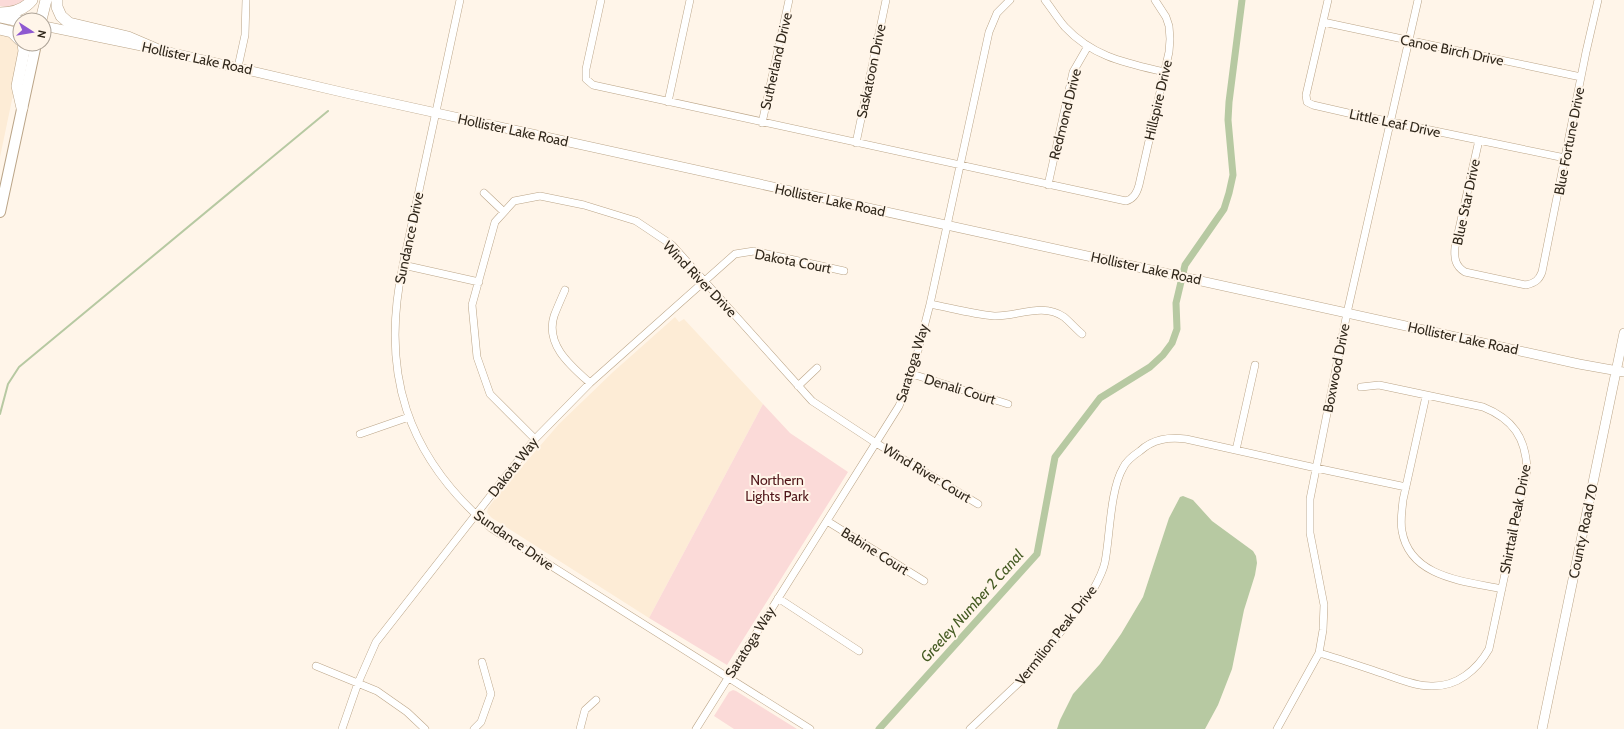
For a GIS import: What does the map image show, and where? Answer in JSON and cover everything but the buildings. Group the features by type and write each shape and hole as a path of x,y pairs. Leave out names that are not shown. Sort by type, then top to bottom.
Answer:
{"main road":[{"path":"0,13 12,12 21,9 32,0"},
{"path":"43,12 46,0"},
{"path":"57,0 57,7 61,16 69,23 128,37 156,49"},
{"path":"0,17 12,19"},
{"path":"0,29 12,32"},
{"path":"22,108 17,86 24,52"},
{"path":"0,212 34,52"}],"street":[{"path":"238,67 245,35 246,0"},
{"name":"Sundance Drive","path":"460,0 395,305 394,348 401,390 409,417 426,454 450,489 476,515 508,539 810,729"},
{"path":"601,0 586,69 586,79 593,85 1048,185"},
{"path":"668,102 690,0"},
{"name":"Sutherland Drive","path":"762,122 789,0"},
{"name":"Saskatoon Drive","path":"856,143 886,0"},
{"name":"Saratoga Way","path":"696,729 899,406 912,374 930,304 989,32 998,13 1010,0"},
{"path":"1045,0 1064,26 1075,37 1088,46 1105,56 1120,62 1164,72"},
{"name":"Hillspire Drive","path":"1048,185 1122,201 1131,200 1135,196 1139,185 1169,52 1169,26 1166,17 1155,0"},
{"path":"1323,22 1328,0"},
{"name":"Boxwood Drive","path":"1277,729 1319,653 1323,630 1324,606 1310,533 1310,499 1347,313 1418,0"},
{"name":"Blue Fortune Drive","path":"1537,280 1542,272 1598,0"},
{"name":"Canoe Birch Drive","path":"1323,22 1581,77"},
{"name":"Little Leaf Drive","path":"1323,22 1306,95 1307,102 1313,106 1565,158"},
{"name":"Hollister Lake Road","path":"52,28 238,67 350,94 946,226 1620,371"},
{"name":"Redmond Drive","path":"1048,185 1073,72 1088,46"},
{"name":"Blue Star Drive","path":"1479,140 1455,247 1454,255 1456,264 1459,269 1465,272 1526,285 1532,284 1537,280"},
{"path":"484,193 504,212"},
{"name":"Wind River Drive","path":"535,439 490,394 477,357 472,305 495,222 514,201 540,196 584,205 636,222 672,245 812,401 876,443"},
{"name":"Dakota Court","path":"704,281 735,254 754,251 844,271"},
{"path":"403,265 479,282"},
{"name":"Dakota Way","path":"342,729 358,683 376,642 535,439 590,383 704,281"},
{"path":"565,290 554,317 552,328 553,339 558,351 590,383"},
{"path":"930,304 978,314 996,316 1044,310 1063,316 1082,334"},
{"name":"County Road 70","path":"1542,729 1620,371 1624,333"},
{"path":"1236,450 1255,365"},
{"path":"798,386 817,368"},
{"name":"Denali Court","path":"912,374 1008,404"},
{"name":"Shirttail Peak Drive","path":"1319,653 1411,682 1430,686 1450,682 1464,676 1476,667 1489,649 1527,470 1523,445 1512,426 1496,412 1483,407 1379,385 1361,387"},
{"name":"Shirttail Peak Drive","path":"1426,396 1401,517 1402,532 1407,545 1415,558 1425,567 1446,577 1502,589"},
{"path":"360,434 409,417"},
{"name":"Vermilion Peak Drive","path":"970,729 1028,674 1093,590 1105,562 1117,482 1123,468 1133,456 1144,447 1158,440 1171,438 1186,439 1316,468"},
{"name":"Wind River Court","path":"876,443 978,504"},
{"path":"1316,468 1406,487"},
{"name":"Babine Court","path":"827,521 924,581"},
{"path":"778,598 859,651"},
{"path":"474,729 481,722 491,694 482,662"},
{"path":"316,666 377,691 407,712 425,729"},
{"path":"580,729 585,710 596,700"}],"shaded area":[{"path":"0,32 12,36 12,52 22,52 0,157"},
{"path":"675,317 679,322 684,319 763,404 649,618 492,518 487,512 488,508 500,492 559,424 613,372"},
{"path":"1183,496 1193,500 1212,521 1253,551 1256,556 1257,563 1255,575 1244,610 1232,669 1218,705 1205,729 1057,729 1073,694 1100,664 1121,634 1143,597 1169,518 1180,497"}],"green space":[{"path":"0,0 28,0 13,8 0,6"},
{"name":"Northern Lights Park","path":"763,404 790,433 848,472 727,665 649,618"},
{"path":"733,690 797,729 734,729 714,716 729,692"}],"waterway":[{"name":"Greeley Number 2 Canal","path":"879,729 1037,554 1055,457 1100,398 1150,367 1163,355 1172,343 1177,329 1176,303 1185,265 1224,209 1233,175 1228,120 1242,0"},
{"path":"0,414 8,384 19,367 328,111"}]}
